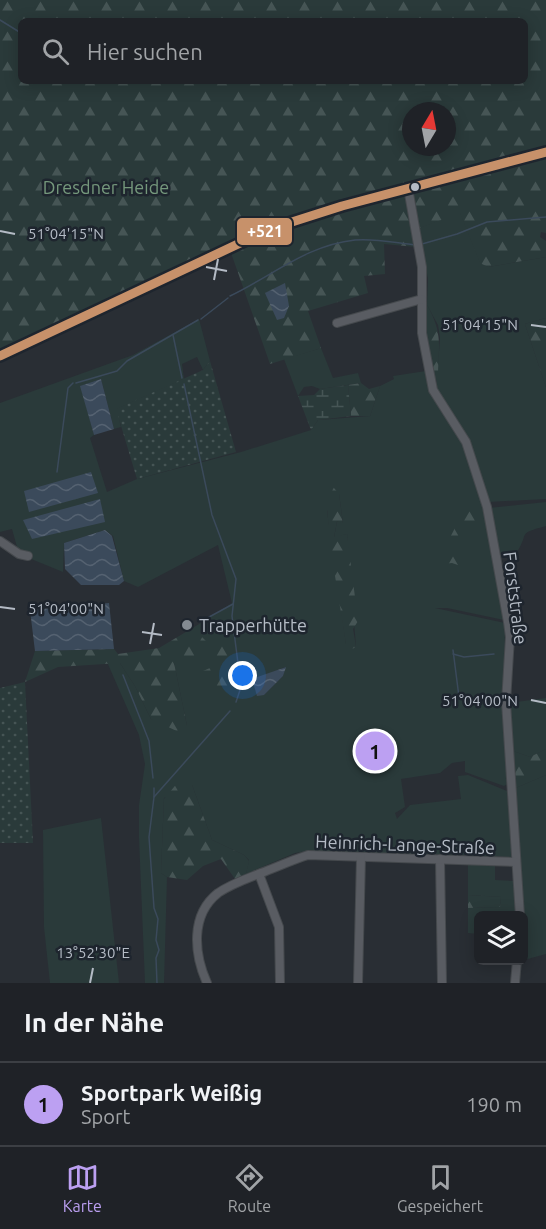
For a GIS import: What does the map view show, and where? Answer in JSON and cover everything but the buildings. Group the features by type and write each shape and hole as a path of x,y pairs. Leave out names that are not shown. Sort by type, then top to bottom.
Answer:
{"main road":[{"path":"0,356 270,229 408,188 546,152"}],"street":[{"name":"Forststraße","path":"408,188 422,267 422,333 433,390 458,428 469,452 487,507 508,622 506,702 520,911"},
{"path":"337,323 422,299"},
{"path":"0,541 19,554 28,556"},
{"name":"Heinrich-Lange-Straße","path":"207,983 202,972 197,939 199,920 203,910 218,894 259,874 308,855 516,862"},
{"path":"358,983 362,857"},
{"path":"440,859 442,983"},
{"path":"259,874 279,927 280,983"},
{"path":"515,983 517,965"}],"green space":[{"name":"Dresdner Heide","path":"0,0 546,0 546,233 541,232 540,237 546,241 546,257 488,267 480,263 460,213 417,229 416,247 384,244 385,274 364,276 368,293 308,311 321,348 270,364 229,247 0,356"},
{"path":"460,212 480,262 488,267 546,257 546,318 525,324 546,387 546,499 488,502 468,438 436,390 440,338 438,325 427,305 428,279 419,228"},
{"path":"427,305 436,325 439,341 438,379 435,382 426,335"},
{"path":"546,318 546,387 525,324"},
{"path":"199,319 210,361 203,370 197,357 182,364 184,379 117,409 121,427 114,429 101,379 81,386 94,435 90,438 107,492 137,479 241,452 311,430 318,420 370,416 380,386 394,379 393,376 426,371 431,391 464,443 484,508 504,620 447,608 435,608 505,623 504,700 509,783 504,786 465,772 465,761 452,763 440,773 401,779 405,807 395,813 397,819 410,805 461,799 458,776 468,775 507,791 512,857 441,854 308,855 307,851 295,853 246,874 249,860 244,855 212,840 192,785 164,798 161,873 167,877 164,983 145,983 139,805 145,764 139,735 107,662 120,663 135,686 151,719 187,726 174,663 200,635 201,623 232,603 218,545 138,587 124,581 113,536 105,530 64,543 63,572 19,554 12,529 0,532 0,403 133,355","holes":["339,494 343,523 337,521 334,538 347,534 356,647 346,644 327,511","212,633 225,633 212,695","285,667 283,676 264,695 255,690 255,685 268,674"]},
{"path":"321,348 333,378 358,373 361,383 320,389 312,386 304,387 298,396 284,359"},
{"path":"210,361 236,452 137,479 116,409 203,370"},
{"path":"361,383 369,389 380,386 370,416 351,416 348,385"},
{"path":"348,385 351,416 318,420 311,430 298,396 314,395 320,389"},
{"path":"324,476 339,494 343,524 337,521 334,537 347,534 358,621 353,629 356,647 329,661 330,651 346,644 331,551"},
{"path":"546,502 546,526 527,532 517,552 498,553 489,508"},
{"path":"476,504 482,510 459,553 464,563 461,566 452,563 442,564 439,559 457,524"},
{"path":"201,623 200,635 207,642 197,666 174,663 187,726 181,733 151,719 135,686 120,663 58,667 25,682 35,651 114,649 118,654 159,648"},
{"path":"212,632 225,633 234,655 238,682 223,698 212,695 203,671 210,668"},
{"path":"25,682 33,843 0,843 0,688"},
{"path":"546,698 546,749 530,757 510,750 509,703"},
{"path":"546,749 546,775 513,789 510,750 530,757"},
{"path":"546,775 546,954 528,959 528,911 524,911 513,789"},
{"path":"179,781 192,785 212,840 244,855 249,861 246,874 235,879 221,859 203,866 187,880 167,877 161,873 164,799"},
{"path":"101,818 119,983 50,983 44,927 43,830"},
{"path":"468,863 495,865 495,880 515,881 517,911 474,911 474,934 468,933 468,908 500,907 501,897 468,895"},
{"path":"468,895 501,897 500,907 468,908"}],"water":[{"path":"285,283 289,306 284,318 277,320 265,293"},
{"path":"101,379 114,429 94,435 80,386"},
{"path":"91,472 98,493 29,512 24,491"},
{"path":"100,499 105,522 32,539 23,520"},
{"path":"105,530 112,536 124,581 119,585 81,585 65,569 64,543"},
{"path":"109,603 114,649 35,651 30,610"},
{"path":"286,667 283,676 264,695 257,696 252,679"}],"waterway":[{"path":"0,20 18,31"},
{"path":"422,244 487,222 546,217"},
{"path":"230,296 290,262 338,243 370,240 415,245"},
{"path":"201,319 228,298"},
{"path":"76,383 117,371 127,361 198,320"},
{"path":"173,335 182,378"},
{"path":"57,472 68,388 73,383"},
{"path":"184,384 212,515 236,579 232,616 241,687 236,702"},
{"path":"200,622 233,604"},
{"path":"453,650 459,697 479,698"},
{"path":"453,654 464,657 494,654"},
{"path":"123,675 149,741 153,778"},
{"path":"157,983 158,919 154,908 149,837 154,797 230,711"},
{"path":"154,788 154,797"}],"transit line":[{"name":"+521","path":"0,356 270,229 342,206 546,152"}],"place":[{"name":"Trapperhütte","path":"187,625"},
{"name":"Sportpark Weißig","path":"375,751"}]}
